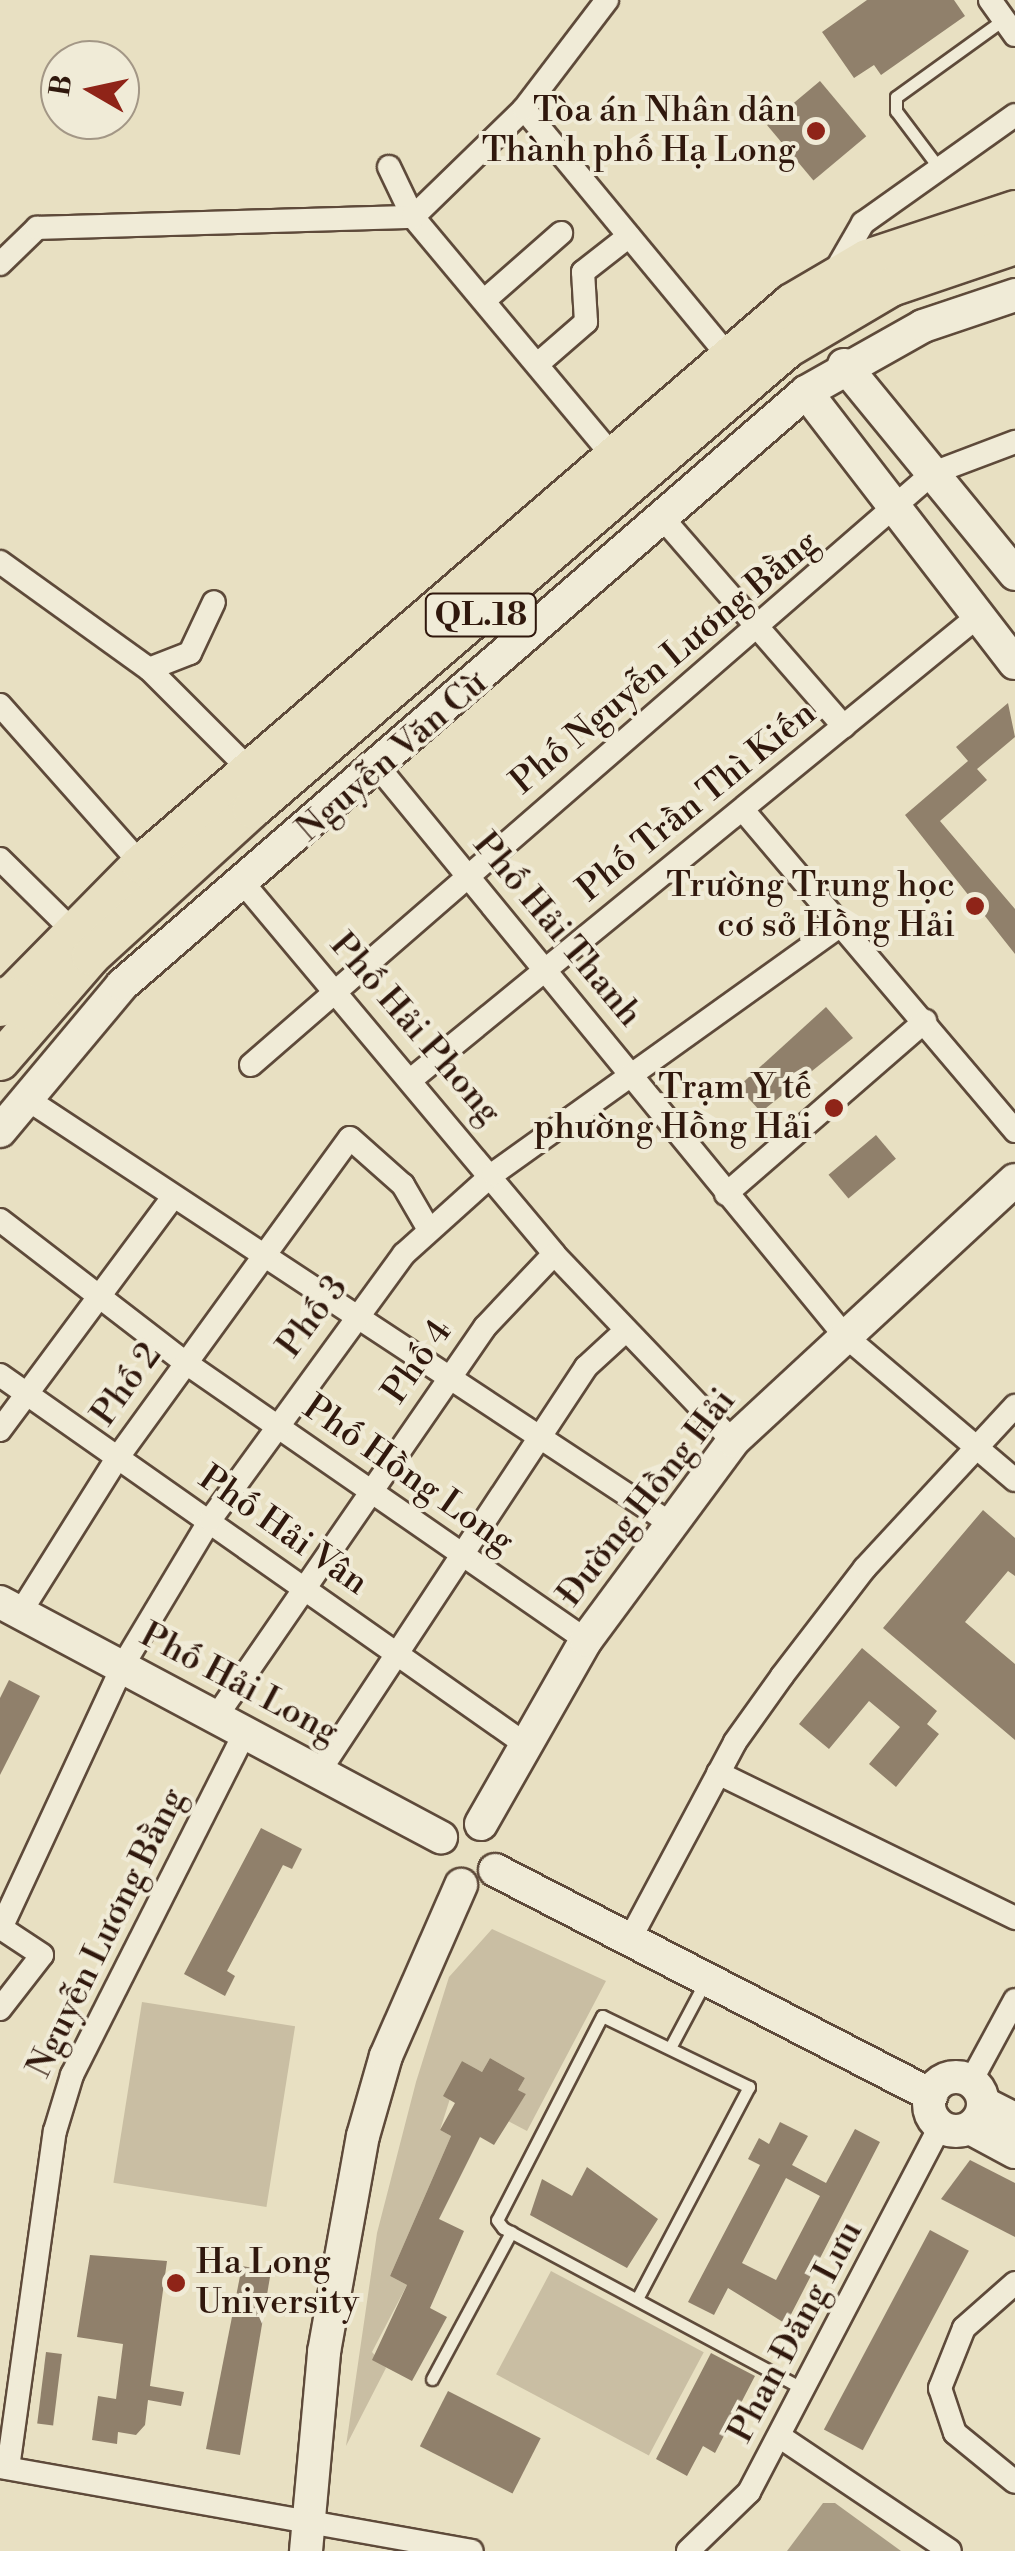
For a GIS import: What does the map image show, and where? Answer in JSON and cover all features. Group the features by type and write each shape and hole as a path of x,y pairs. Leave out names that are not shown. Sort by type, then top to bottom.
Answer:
{"main road":[{"name":"Nguyễn Văn Cừ","path":"15,1006 252,809 625,472 728,354 867,259 1015,210"},
{"name":"Nguyễn Văn Cừ","path":"0,1060 15,1006 74,932 140,864 625,472 788,348 891,287 1015,245"}],"street":[{"path":"0,264 37,228 413,217 524,109 608,0"},
{"path":"524,109 728,354"},
{"path":"830,281 863,224 1015,115"},
{"path":"389,167 413,217 540,362 625,472"},
{"path":"486,299 562,233"},
{"path":"540,362 586,322 583,272 629,236"},
{"name":"Nguyễn Văn Cừ","path":"0,1131 24,1097 122,985 666,522 806,392 844,364 1015,295"},
{"path":"844,364 1015,574"},
{"path":"806,392 1015,663"},
{"path":"933,473 1015,442"},
{"name":"Phố Nguyễn Lương Bằng","path":"251,1065 464,878 760,630 897,511 933,473"},
{"path":"666,522 844,726"},
{"path":"0,562 149,669 253,773"},
{"path":"149,669 190,653 214,602"},
{"name":"Phố Trần Thì Kiến","path":"413,1078 977,617"},
{"path":"0,704 140,864"},
{"name":"Phố Hải Thanh","path":"379,768 464,878 549,968 726,1194 844,1335 1015,1480"},
{"path":"742,810 1015,1131"},
{"path":"0,859 74,932"},
{"name":"Phố Hải Phong","path":"244,884 413,1078 554,1254 624,1332 733,1442"},
{"name":"Phố 3","path":"0,2009 42,1955 1,1928 122,1667 210,1520 358,1317 428,1228 493,1174 839,926"},
{"path":"726,1194 924,1021"},
{"path":"24,1097 670,1523"},
{"name":"Phố 2","path":"10,1607 264,1256 330,1158 357,1137 428,1228"},
{"name":"Đường Hồng Hải","path":"481,1824 586,1640 733,1442 1015,1180"},
{"path":"0,1430 172,1198"},
{"name":"Phố Hồng Long","path":"0,1220 186,1363 369,1494 586,1640"},
{"name":"Phố 4","path":"230,1725 304,1588 511,1293 554,1254"},
{"path":"319,1772 586,1367 624,1332"},
{"name":"Phố Hải Vân","path":"0,1376 525,1744"},
{"path":"630,1939 718,1772 865,1568 1015,1406"},
{"name":"Phố Hải Long","path":"10,1607 441,1837"},
{"name":"Nguyễn Lương Bằng","path":"4,2467 72,2075 230,1725"},
{"path":"718,1772 1015,1918"},
{"path":"460,1884 436,1856 441,1837 451,1826 481,1824 500,1853 495,1870"},
{"path":"308,2537 324,2352 363,2136 386,2056 460,1884 495,1870 930,2095 943,2080 966,2110 1015,2152"},
{"name":"Phan Đăng Lưu","path":"688,2551 731,2516 782,2438 966,2110 1015,2000"},
{"path":"966,2110 1015,2118"},
{"path":"1015,2283 964,2328 940,2388 955,2433 1015,2482"},
{"path":"782,2438 950,2551"},
{"path":"4,2467 308,2537 472,2551"}],"lane":[{"path":"939,168 896,97 1003,18"},
{"path":"670,2046 707,1978"},
{"path":"638,2299 750,2087 602,2016 497,2210 510,2232 806,2390"},
{"path":"432,2379 510,2232"}],"shaded area":[{"path":"492,1929 606,1981 527,2131 508,2121 526,2094 518,2090 525,2078 490,2058 482,2072 462,2061 440,2130 451,2136 390,2276 407,2285 372,2352 386,2368 346,2446 377,2233 416,2082 449,1977"},
{"path":"142,2002 295,2026 266,2207 113,2183"},
{"path":"551,2271 704,2352 649,2456 496,2374"},
{"path":"823,2503 835,2503 901,2551 787,2551"}],"building":[{"path":"867,0 954,0 965,16 881,75 874,65 854,78 822,32"},
{"name":"Tòa án Nhân dân Thành phố Hạ Long","path":"820,81 866,136 813,181 767,125"},
{"path":"1008,703 1015,737 977,769 987,780 940,821 1015,909 1015,954 905,815 968,761 956,747"},
{"path":"826,1007 853,1038 761,1112 738,1087"},
{"path":"876,1135 896,1159 848,1199 829,1175"},
{"path":"983,1510 1015,1538 1015,1576 1008,1571 965,1622 1015,1664 1015,1740 883,1628"},
{"path":"862,1648 937,1711 927,1724 939,1734 896,1787 869,1764 900,1727 869,1701 829,1749 799,1724"},
{"path":"9,1680 40,1696 0,1775 0,1698"},
{"path":"261,1828 302,1849 292,1869 283,1865 227,1971 235,1976 225,1996 184,1974"},
{"path":"490,2058 525,2078 518,2090 526,2094 494,2145 480,2137 439,2219 464,2231 430,2308 447,2317 412,2381 372,2360 407,2285 390,2276 451,2136 440,2130 455,2103 443,2096 462,2061 482,2072"},
{"path":"780,2122 808,2136 792,2165 826,2183 855,2129 880,2142 786,2324 728,2288 714,2315 688,2302 760,2165 748,2159 759,2138 769,2144","holes":["786,2178 820,2196 776,2280 742,2263"]},
{"path":"970,2160 1015,2183 1015,2237 941,2199"},
{"path":"587,2167 658,2219 627,2268 530,2215 542,2179 572,2196"},
{"path":"930,2230 969,2251 863,2450 824,2430"},
{"path":"90,2255 167,2261 150,2386 184,2392 181,2406 148,2400 145,2425 136,2435 118,2432 117,2444 92,2440 98,2396 116,2399 123,2344 77,2337"},
{"path":"242,2266 271,2271 240,2455 206,2449"},
{"path":"46,2352 62,2354 53,2425 37,2423"},
{"path":"711,2353 755,2376 715,2453 703,2446 687,2476 656,2459"},
{"path":"448,2391 541,2438 513,2493 420,2446"}],"place":[{"name":"Tòa án Nhân dân Thành phố Hạ Long","path":"816,131"},
{"name":"Trường Trung học cơ sở Hồng Hải","path":"975,906"},
{"name":"Trạm Y tế phường Hồng Hải","path":"834,1108"},
{"name":"Ha Long University","path":"176,2283"}]}
